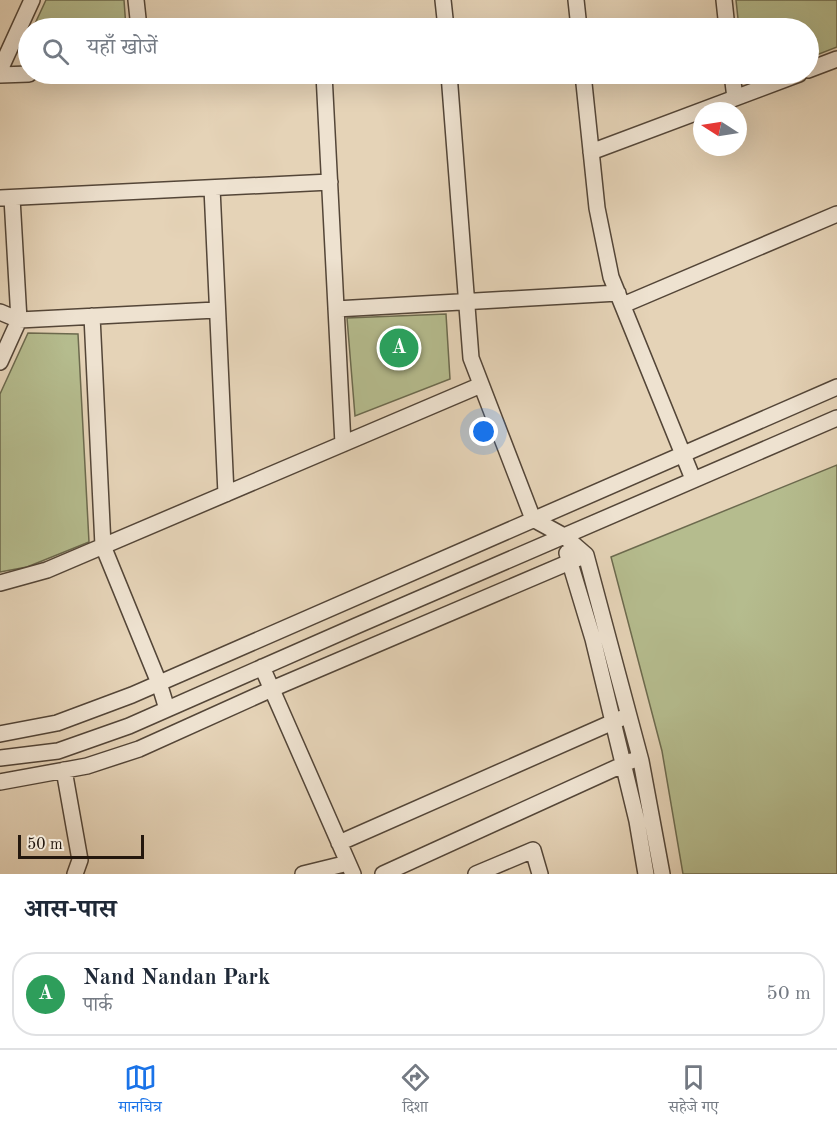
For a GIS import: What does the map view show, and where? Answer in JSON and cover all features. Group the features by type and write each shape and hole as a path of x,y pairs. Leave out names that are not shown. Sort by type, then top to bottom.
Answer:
{"street":[{"path":"24,18 32,0"},
{"path":"136,0 138,18"},
{"path":"443,0 445,18"},
{"path":"576,0 578,18"},
{"path":"724,0 726,18"},
{"path":"18,32 0,73 18,74"},
{"path":"819,66 837,59"},
{"path":"325,84 343,444"},
{"path":"450,84 471,358 533,519 564,536 586,555 640,759 663,874"},
{"path":"584,84 597,208 611,277 693,479"},
{"path":"733,84 735,98"},
{"path":"591,152 772,84"},
{"path":"0,362 19,320 6,198 330,182"},
{"path":"212,188 226,494"},
{"path":"336,309 466,302 620,299 837,214"},
{"path":"0,312 19,320 216,310"},
{"path":"92,316 103,546 159,683 167,709"},
{"path":"0,583 47,570 481,385"},
{"path":"0,734 57,723 159,683 837,387"},
{"path":"0,758 58,751 129,726 837,418"},
{"path":"564,536 569,561 593,639 637,821 646,874"},
{"path":"0,782 87,766 139,748 586,555"},
{"path":"262,667 350,868 303,874"},
{"path":"339,843 629,715"},
{"path":"383,874 623,764 640,759"},
{"path":"64,770 80,861 75,874"},
{"path":"476,874 533,850 540,874"}],"green space":[{"path":"46,0 124,0 125,18 38,18"},
{"path":"736,0 837,0 837,47 819,54 819,18 738,18"},
{"path":"446,314 450,379 355,416 347,318"},
{"path":"28,333 78,334 89,542 27,567 0,572 0,394"},
{"path":"837,465 837,874 683,874 662,751 611,557"}],"place":[{"name":"Nand Nandan Park","path":"399,348"}]}
